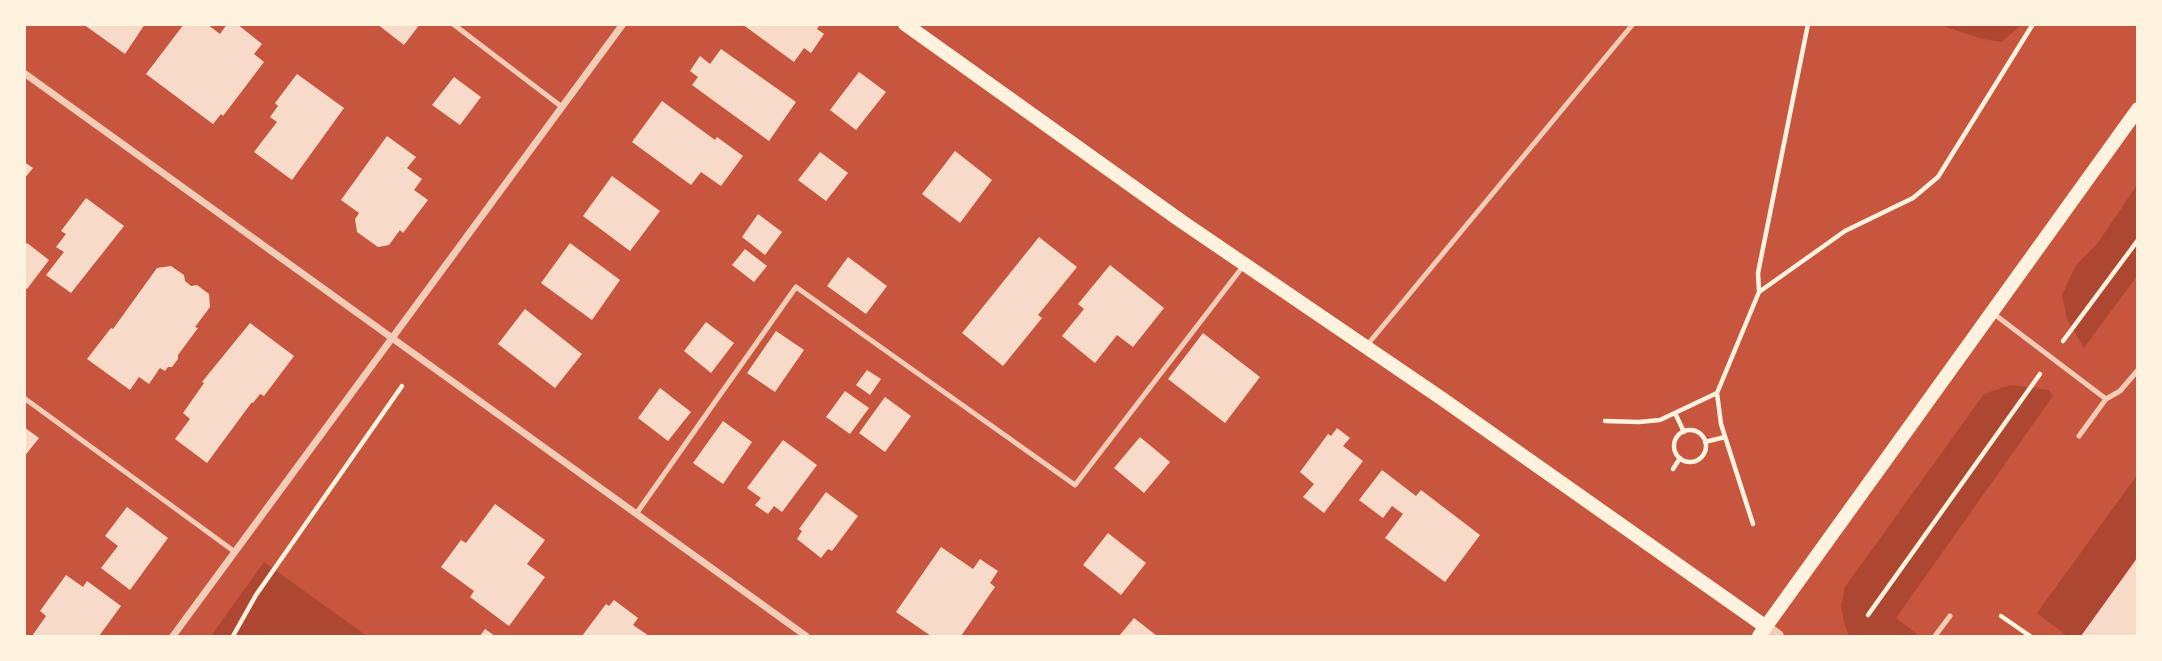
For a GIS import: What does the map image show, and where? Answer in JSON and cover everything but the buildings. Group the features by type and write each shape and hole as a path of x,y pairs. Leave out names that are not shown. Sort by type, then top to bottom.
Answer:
{"main road":[{"path":"905,24 1366,347 1763,632 2137,109"}],"street":[{"path":"173,636 622,24"},
{"path":"24,73 806,636"},
{"path":"1763,632 1778,636"}],"lane":[{"path":"453,24 562,107"},
{"path":"1366,347 1633,24"},
{"path":"636,513 796,287 1075,485 1244,264"},
{"path":"1992,312 2106,399"},
{"path":"2079,436 2106,399 2120,391 2137,370"},
{"path":"24,398 235,552"},
{"path":"1935,636 1950,616"}],"path":[{"path":"1753,524 1725,437 1717,393 1759,292 1758,273 1808,24"},
{"path":"1759,292 1845,231 1913,198 1938,177 2033,24"},
{"path":"2078,320 2137,240"},
{"path":"233,636 256,595 402,386"},
{"path":"1605,421 1660,420 1717,393"},
{"path":"1868,615 2022,400"},
{"path":"1675,413 1684,432"},
{"path":"1684,432 1698,432 1705,442 1705,451 1698,459 1688,462 1675,453 1676,438 1684,432"},
{"path":"1705,442 1725,437"},
{"path":"1673,469 1681,458"},
{"path":"2001,616 2030,636"}],"shaded area":[{"path":"1943,25 2021,25 2002,42 1982,39"},
{"path":"2137,185 2137,276 2084,348 2067,319 2062,295 2076,265 2097,244"},
{"path":"2010,385 2049,390 2053,396 1896,618 1917,634 1849,636 1841,605 1845,587 1984,394"},
{"path":"2137,475 2137,557 2081,636 2067,636 2037,613"},
{"path":"264,562 367,636 211,636"}]}
